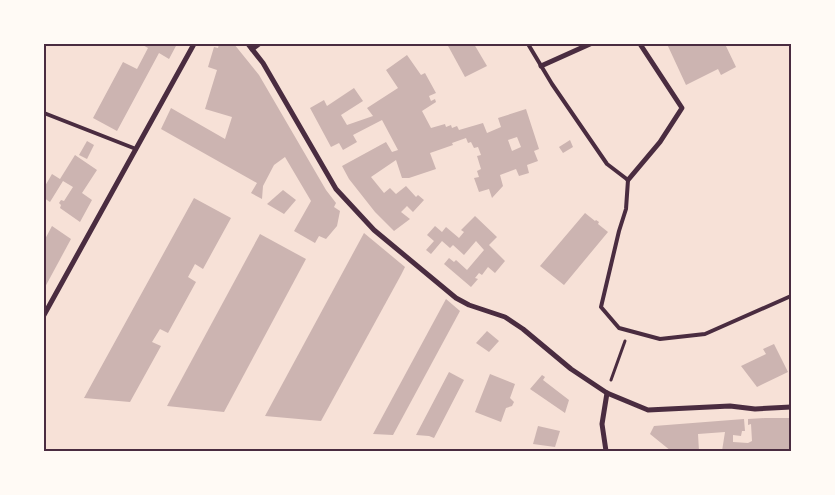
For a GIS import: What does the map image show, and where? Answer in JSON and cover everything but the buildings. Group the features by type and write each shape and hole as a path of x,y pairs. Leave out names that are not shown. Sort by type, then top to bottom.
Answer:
{"street":[{"path":"44,315 194,44"},
{"path":"248,44 263,63 336,190 374,230 456,298 504,317 523,329 571,369 607,393 648,410 730,406 755,409 791,407"},
{"path":"252,49 259,44"},
{"path":"541,66 590,44"},
{"path":"628,180 660,142 682,108 640,44"},
{"path":"606,451 602,424 607,393"}],"lane":[{"path":"528,44 552,84 606,164 628,180 626,209 601,307 619,328 660,340 705,334 791,296"},
{"path":"44,112 136,149"}],"path":[{"path":"607,393 628,331"}]}
